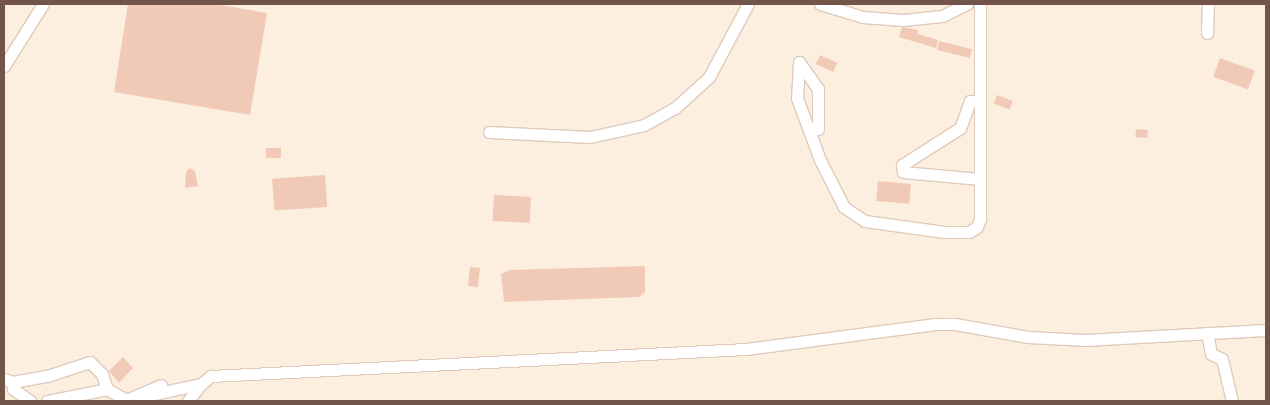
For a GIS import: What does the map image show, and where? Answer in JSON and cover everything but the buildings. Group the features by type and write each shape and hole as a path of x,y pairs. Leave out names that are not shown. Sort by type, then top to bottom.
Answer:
{"street":[{"path":"4,66 43,4"},
{"path":"820,4 863,17 903,20 942,16 967,4"},
{"path":"818,129 818,89 799,62 797,98 820,160 844,207 865,220 969,232 980,219 980,4"},
{"path":"1207,33 1208,4"},
{"path":"489,132 590,137 644,125 675,108 708,77 745,6"},
{"path":"980,101 970,101 960,128 902,166 903,172 980,178"},
{"path":"188,401 201,384 211,376 746,349 937,324 955,324 1028,337 1085,340 1266,330"},
{"path":"1207,333 1211,354 1222,359 1232,401"},
{"path":"30,401 14,389 8,380 47,376 90,362 102,374 107,389"},
{"path":"47,401 107,389 126,400 201,384"},
{"path":"126,400 161,385"},
{"path":"169,401 181,389"}]}
